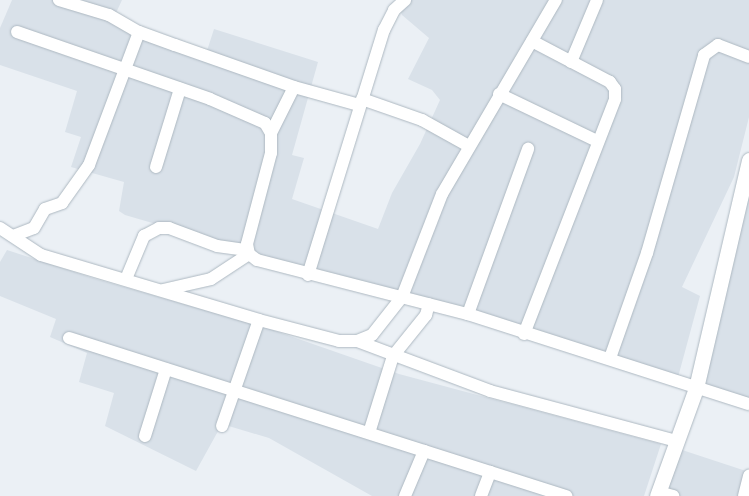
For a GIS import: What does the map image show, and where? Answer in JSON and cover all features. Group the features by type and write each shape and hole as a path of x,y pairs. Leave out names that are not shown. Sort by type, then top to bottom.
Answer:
{"street":[{"path":"59,0 88,4 139,32 294,87 360,102 422,120 469,146"},
{"path":"308,275 360,102 384,30 394,10 405,0"},
{"path":"0,228 41,255 259,320 339,341 357,341 372,335 402,297 442,194 556,0"},
{"path":"571,62 597,0"},
{"path":"17,32 180,89 265,123 271,134"},
{"path":"14,236 34,228 45,209 62,203 89,165 126,71 139,32"},
{"path":"524,334 597,141 615,99 615,90 610,82 532,41"},
{"path":"610,358 647,253 704,55 718,45 749,57"},
{"path":"162,290 211,279 248,252 271,153 271,134 294,87"},
{"path":"156,167 180,89"},
{"path":"500,94 597,141"},
{"path":"468,314 528,149"},
{"path":"673,496 657,494 696,388 747,177 749,160"},
{"path":"126,280 144,236 159,228 169,228 217,246 248,252 257,260 308,275 468,314 524,334 610,358 749,404"},
{"path":"369,433 393,356 426,315 429,304"},
{"path":"222,426 259,320"},
{"path":"69,338 566,496"},
{"path":"357,341 490,391 676,441"},
{"path":"145,436 166,369"},
{"path":"405,496 424,452"},
{"path":"481,496 490,472"},
{"path":"744,496 749,476"}],"shaded area":[{"path":"12,0 122,0 115,15 205,57 214,29 318,62 292,155 304,158 292,199 378,229 392,193 420,144 440,100 432,90 408,79 429,38 402,15 396,0 749,0 749,117 734,177 682,287 700,296 677,381 443,308 125,215 119,211 124,182 71,167 81,137 65,132 77,91 0,65 0,28"},
{"path":"749,180 749,404 692,386"},
{"path":"7,250 96,279 267,328 399,374 661,444 644,496 372,496 269,438 222,424 196,471 105,426 114,393 79,382 87,353 50,337 56,319 0,296 0,262"},
{"path":"673,447 749,472 749,496 656,496"}]}
